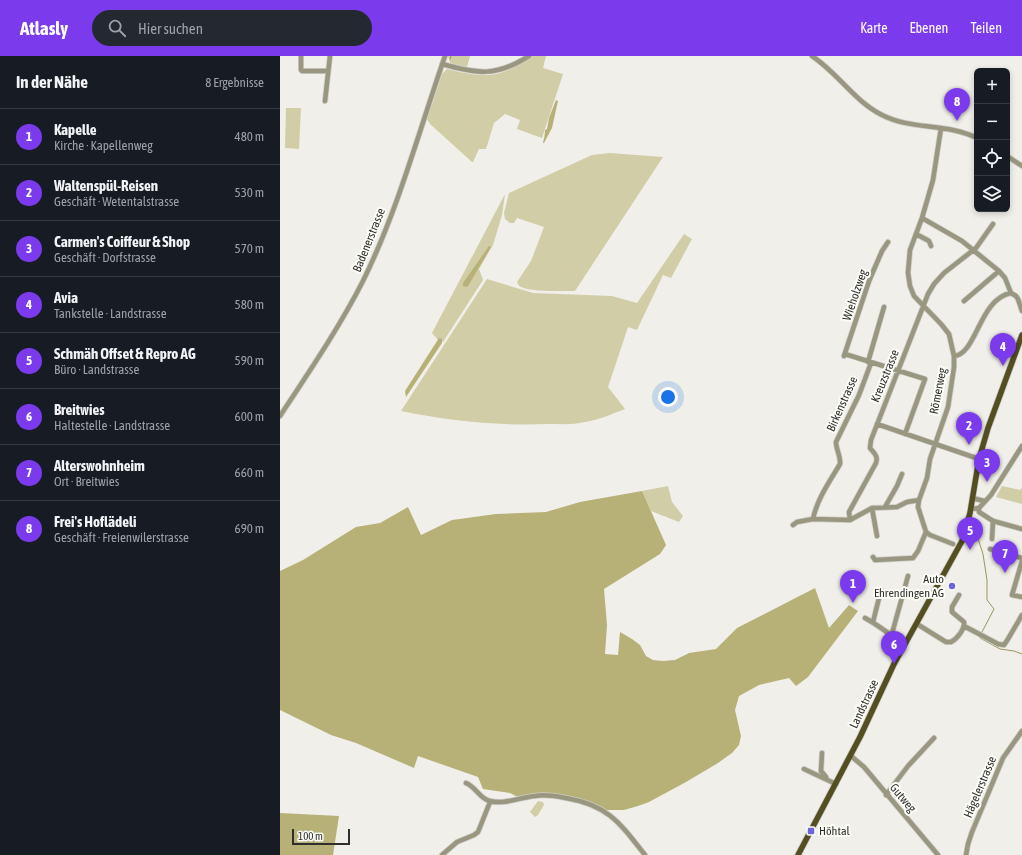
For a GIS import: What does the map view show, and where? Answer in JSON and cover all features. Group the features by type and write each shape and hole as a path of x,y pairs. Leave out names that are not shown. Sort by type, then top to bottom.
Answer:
{"main road":[{"name":"Landstrasse","path":"798,855 833,783 851,756 905,644 962,541 971,509 979,459 995,407 1022,335"}],"street":[{"path":"301,56 302,71 328,71"},
{"path":"325,101 330,56"},
{"name":"Badenerstrasse","path":"280,416 346,313 363,280 384,232 445,56"},
{"path":"442,64 472,72 499,71 522,61 529,56"},
{"path":"812,56 834,73 869,108 882,115 904,123 941,128 961,132 974,137"},
{"name":"Römerweg","path":"926,532 918,507 919,500 927,478 930,459 948,407 954,367 954,356 949,334 924,305 916,299 912,291 908,273 908,262 910,250 922,218 933,180 941,128"},
{"path":"1010,158 1022,166"},
{"path":"922,218 949,232 999,271 1005,278 1011,293 1018,299 1022,311"},
{"name":"Kreuzstrasse","path":"850,520 849,512 878,458 870,448 870,444 928,294 934,284 944,273 973,250 993,224"},
{"path":"916,234 929,241 931,246"},
{"name":"Wieholzweg","path":"870,362 845,355 869,281 888,242"},
{"path":"964,301 999,271"},
{"path":"954,356 958,356 963,352 991,305 1002,295 1011,293"},
{"name":"Birkenstrasse","path":"813,519 814,511 840,464 841,458 836,447 836,442 859,395 870,362 884,307"},
{"path":"870,362 925,379 905,434"},
{"path":"877,424 979,459"},
{"path":"971,509 979,508 991,495 1022,446"},
{"path":"884,507 897,486 902,474"},
{"path":"972,498 984,501"},
{"path":"793,525 797,522 813,519 850,520 872,508 897,507 907,502 919,500"},
{"path":"872,508 877,536"},
{"path":"979,508 979,512 994,521 1022,529"},
{"path":"992,540 994,521"},
{"path":"873,557 875,560 913,558 918,551 926,532 953,544"},
{"path":"990,550 1022,560 1012,595 1022,597"},
{"path":"891,637 908,576"},
{"path":"873,622 881,590"},
{"path":"959,595 952,607 952,612 964,622 964,626 998,644 1004,645 1022,615"},
{"path":"865,618 873,622 891,637 905,644"},
{"path":"917,624 946,642 951,642 954,640 964,626"},
{"name":"Hägelerstrasse","path":"966,855 972,832 1003,758 1022,731"},
{"path":"886,795 908,766 934,738"},
{"path":"822,753 822,774 833,783"},
{"name":"Gutweg","path":"851,756 864,768 938,855"},
{"path":"804,769 833,783"},
{"path":"466,783 475,788 483,798 490,802 503,802 530,796 545,795 590,804 604,810 612,817 626,830 645,855"},
{"path":"442,855 457,842 478,832 490,802"}],"shaded area":[{"path":"448,56 470,56 467,67 450,63"},
{"path":"533,56 546,56 543,68 563,74 542,138 517,129 520,120 505,114 494,123 486,149 479,149 472,162 430,124 427,119 442,74 447,69 474,74 494,74 509,70"},
{"path":"556,100 558,101 552,128 543,143 545,130 547,129 549,118"},
{"path":"286,108 301,108 299,149 285,148"},
{"path":"610,153 663,157 575,291 539,290 521,287 517,282 531,261 544,227 517,218 514,223 510,223 505,219 504,213 509,193 592,155"},
{"path":"505,194 502,215 493,245 479,269 483,280 443,342 438,340 432,333"},
{"path":"684,234 692,239 671,278 663,275 637,330 628,327 608,387 625,409 595,420 566,424 474,422 438,418 401,411 487,279 533,293 612,296 637,303"},
{"path":"489,246 491,247 468,286 463,286 463,283"},
{"path":"439,338 442,339 442,343 406,397 405,391"},
{"path":"668,486 672,502 683,516 679,522 651,511 642,491"},
{"path":"1002,486 1020,490 1022,488 1022,504 996,497"},
{"path":"642,491 666,545 660,554 604,589 607,625 605,654 618,655 620,632 640,645 646,656 653,660 675,660 689,653 716,649 737,628 815,588 829,628 849,605 858,611 808,677 796,686 789,678 759,685 739,696 735,710 741,736 739,745 732,753 718,763 649,802 624,810 606,810 546,793 518,797 510,793 483,789 478,777 418,756 414,768 356,743 331,735 280,710 280,571 303,560 356,527 380,523 408,507 421,535 452,520 496,514 546,512 580,502"},
{"path":"538,801 543,802 544,805 535,817 530,812"},
{"path":"280,813 339,816 333,855 280,855"}],"waterway":[{"path":"974,526 983,554 987,580 987,600 994,609 982,632"},
{"path":"979,636 1000,649 1022,654"}],"place":[{"name":"Frei's Hoflädeli","path":"957,121"},
{"name":"Avia","path":"1003,366"},
{"name":"Waltenspül-Reisen","path":"969,445"},
{"name":"Carmen's Coiffeur & Shop","path":"987,482"},
{"name":"Schmäh Offset & Repro AG","path":"970,550"},
{"name":"Alterswohnheim","path":"1005,573"},
{"name":"Auto Ehrendingen AG","path":"952,586"},
{"name":"Kapelle","path":"853,603"},
{"name":"Breitwies","path":"894,664"},
{"name":"Höhtal","path":"811,831"}]}
